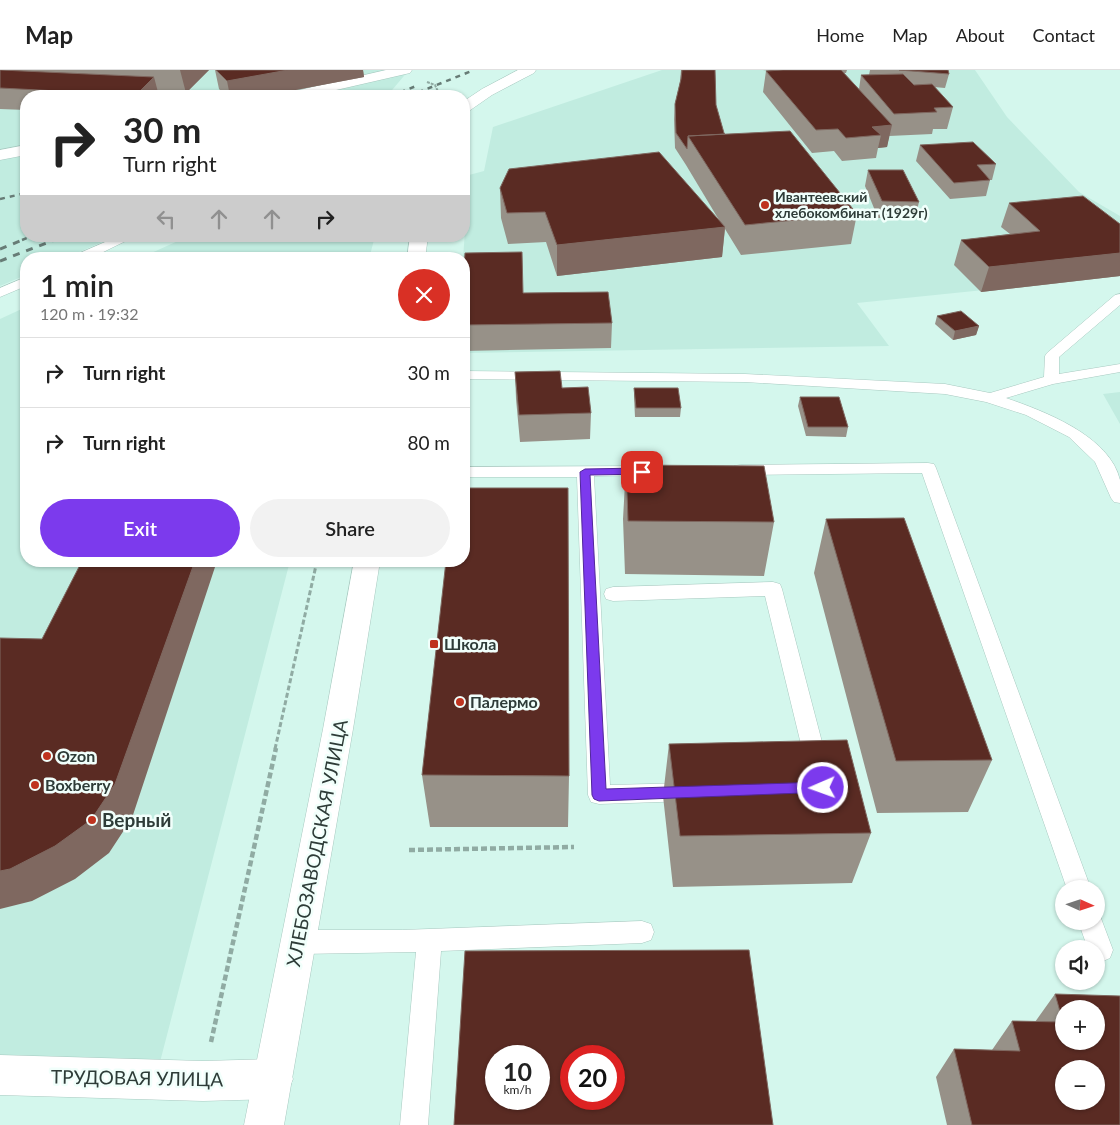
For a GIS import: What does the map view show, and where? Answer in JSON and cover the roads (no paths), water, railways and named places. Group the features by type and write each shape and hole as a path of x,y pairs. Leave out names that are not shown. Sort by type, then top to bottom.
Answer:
{"main road":[{"path":"318,90 405,70"},
{"path":"470,104 487,92 529,70"},
{"path":"0,155 20,151"},
{"name":"ХЛЕБОЗАВОДСКАЯ УЛИЦА","path":"264,1125 367,567"},
{"name":"ТРУДОВАЯ УЛИЦА","path":"0,1075 203,1081 273,1079"}],"lane":[{"path":"94,252 116,242"},
{"path":"0,293 20,284"},
{"path":"1052,380 1052,356 1120,298"},
{"path":"990,398 1052,380 1120,368"},
{"path":"470,375 643,376 829,381 945,389 990,398 1031,412 1075,434 1102,460 1120,498"},
{"path":"722,471 928,468 1076,880"},
{"path":"470,472 664,471"},
{"path":"585,472 599,795 706,792"},
{"path":"612,594 773,589 823,788"},
{"path":"299,942 429,940 642,932"},
{"path":"414,1125 429,940"}],"railway":[{"path":"424,90 474,70"},
{"path":"406,90 416,86"},
{"path":"0,199 20,194"},
{"path":"0,249 20,241"},
{"path":"23,252 49,242"},
{"path":"0,261 20,253"}],"place":[{"name":"Ивантеевский хлебокомбинат (1929г)","path":"765,205"},
{"name":"Школа","path":"434,644"},
{"name":"Палермо","path":"460,702"},
{"name":"Ozon","path":"47,756"},
{"name":"Boxberry","path":"35,785"},
{"name":"Верный","path":"92,820"}]}
